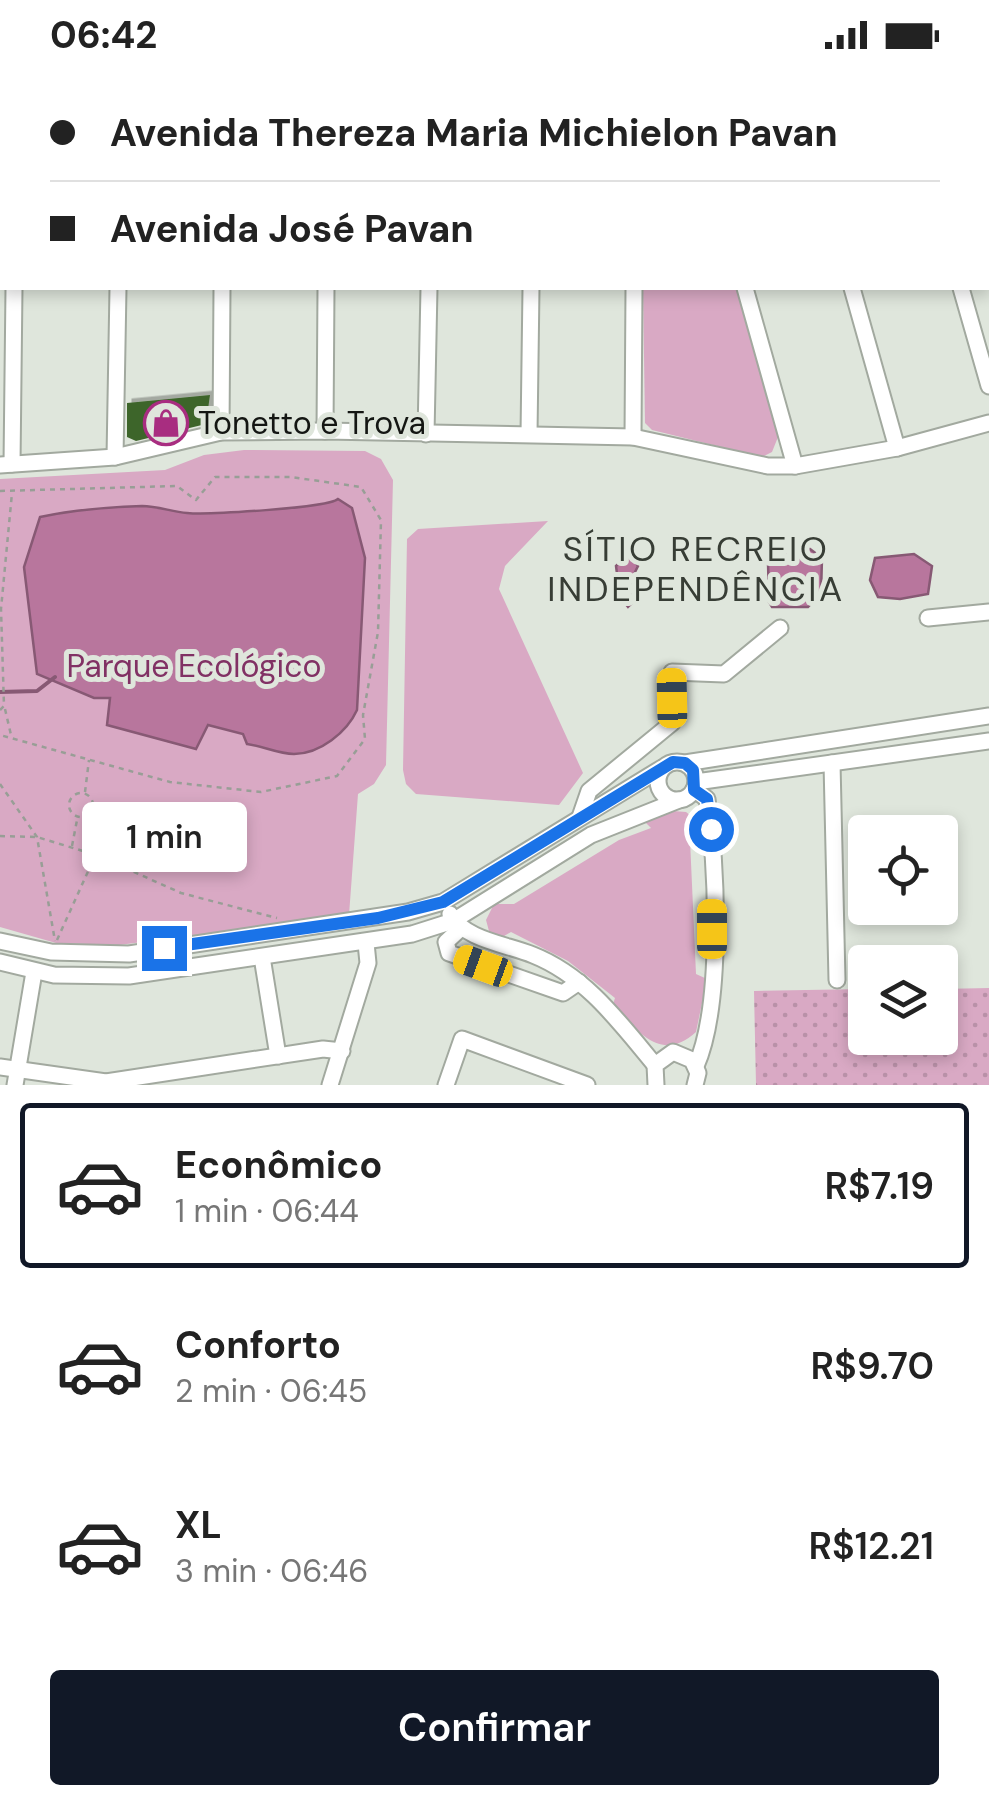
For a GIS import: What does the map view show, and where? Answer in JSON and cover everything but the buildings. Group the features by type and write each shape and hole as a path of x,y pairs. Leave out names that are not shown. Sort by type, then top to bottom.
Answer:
{"street":[{"path":"14,290 6,464 115,458 221,432 325,431 633,437 768,466 794,466 897,448 989,423"},
{"path":"115,458 118,290"},
{"path":"221,432 222,290"},
{"path":"325,431 326,290"},
{"path":"426,434 429,290"},
{"path":"529,434 531,290"},
{"path":"633,437 634,290"},
{"path":"746,290 794,466"},
{"path":"853,290 897,448"},
{"path":"962,290 989,386"},
{"path":"928,618 989,612"},
{"path":"580,817 589,791 672,723 672,672 724,674 780,628"},
{"path":"0,941 51,952 129,954 378,918 443,902 673,762 984,718 989,740 695,786 679,800 591,835 457,925 446,942 449,953 563,994 579,982"},
{"path":"832,762 837,980"},
{"path":"685,763 695,786 707,799 711,829 713,995 696,1079"},
{"path":"662,768 658,787 666,798 679,800"},
{"path":"443,902 457,925"},
{"path":"0,962 34,972 129,976 457,925 538,956 579,982 655,1065 656,1085"},
{"path":"330,1085 368,963 366,942"},
{"path":"262,957 278,1056"},
{"path":"16,1078 34,972"},
{"path":"446,1085 462,1039 587,1085"},
{"path":"0,1066 16,1078 106,1083 278,1056 342,1051"},
{"path":"655,1065 666,1054 680,1053 696,1079"}],"path":[{"path":"0,490 177,486 196,500 215,477 327,479 361,487 382,520 378,632 363,715 365,739 337,776 261,792 170,782 0,735"},
{"path":"11,737 2,708 1,609 12,491"},
{"path":"78,817 90,814 94,806 85,793 90,759"},
{"path":"0,784 36,837 56,942 96,854"},
{"path":"72,848 78,817 69,804 76,794 85,793"},
{"path":"0,836 36,837 96,854 181,893 288,923"}],"green space":[{"path":"643,290 737,290 778,437 772,452 762,457 652,430 645,423"},
{"name":"Parque Ecológico","path":"244,450 365,451 381,459 393,480 386,765 374,784 358,794 349,915 119,945 56,943 0,927 0,479 165,470 204,455"},
{"path":"548,521 505,566 499,589 583,773 559,805 416,794 406,784 403,770 407,539 418,529"},
{"path":"673,811 686,812 696,820 698,843 690,840 696,974 707,979 696,1032 672,1045 650,1040 641,1033 613,1004 615,998 568,961 511,932 499,939 489,931 486,920 494,904 514,904 619,840 651,828 643,820"},
{"path":"989,988 989,1085 756,1085 754,991 848,989 848,1055 958,1055 958,989"}],"shaded area":[{"path":"338,499 352,508 365,558 357,710 340,734 323,746 304,753 282,753 247,744 243,734 208,725 196,749 107,725 110,698 94,698 37,674 24,567 40,517 142,506 187,513 240,512"},
{"path":"786,548 810,549 822,558 821,593 808,607 772,607 769,602 768,562"},
{"path":"629,553 638,566 631,580 633,602 628,607 620,597 616,566"},
{"path":"914,554 932,566 928,594 900,599 878,597 870,580 875,558"}],"waterway":[{"path":"0,692 37,691 55,677"}],"place":[{"name":"Tonetto e Trova","path":"166,423"}],"district":[{"name":"SÍTIO RECREIO INDEPENDÊNCIA","path":"696,569"}],"route":[{"path":"164,948 378,918 443,902 673,762 685,763 693,770 694,790 707,799 711,829"}]}
